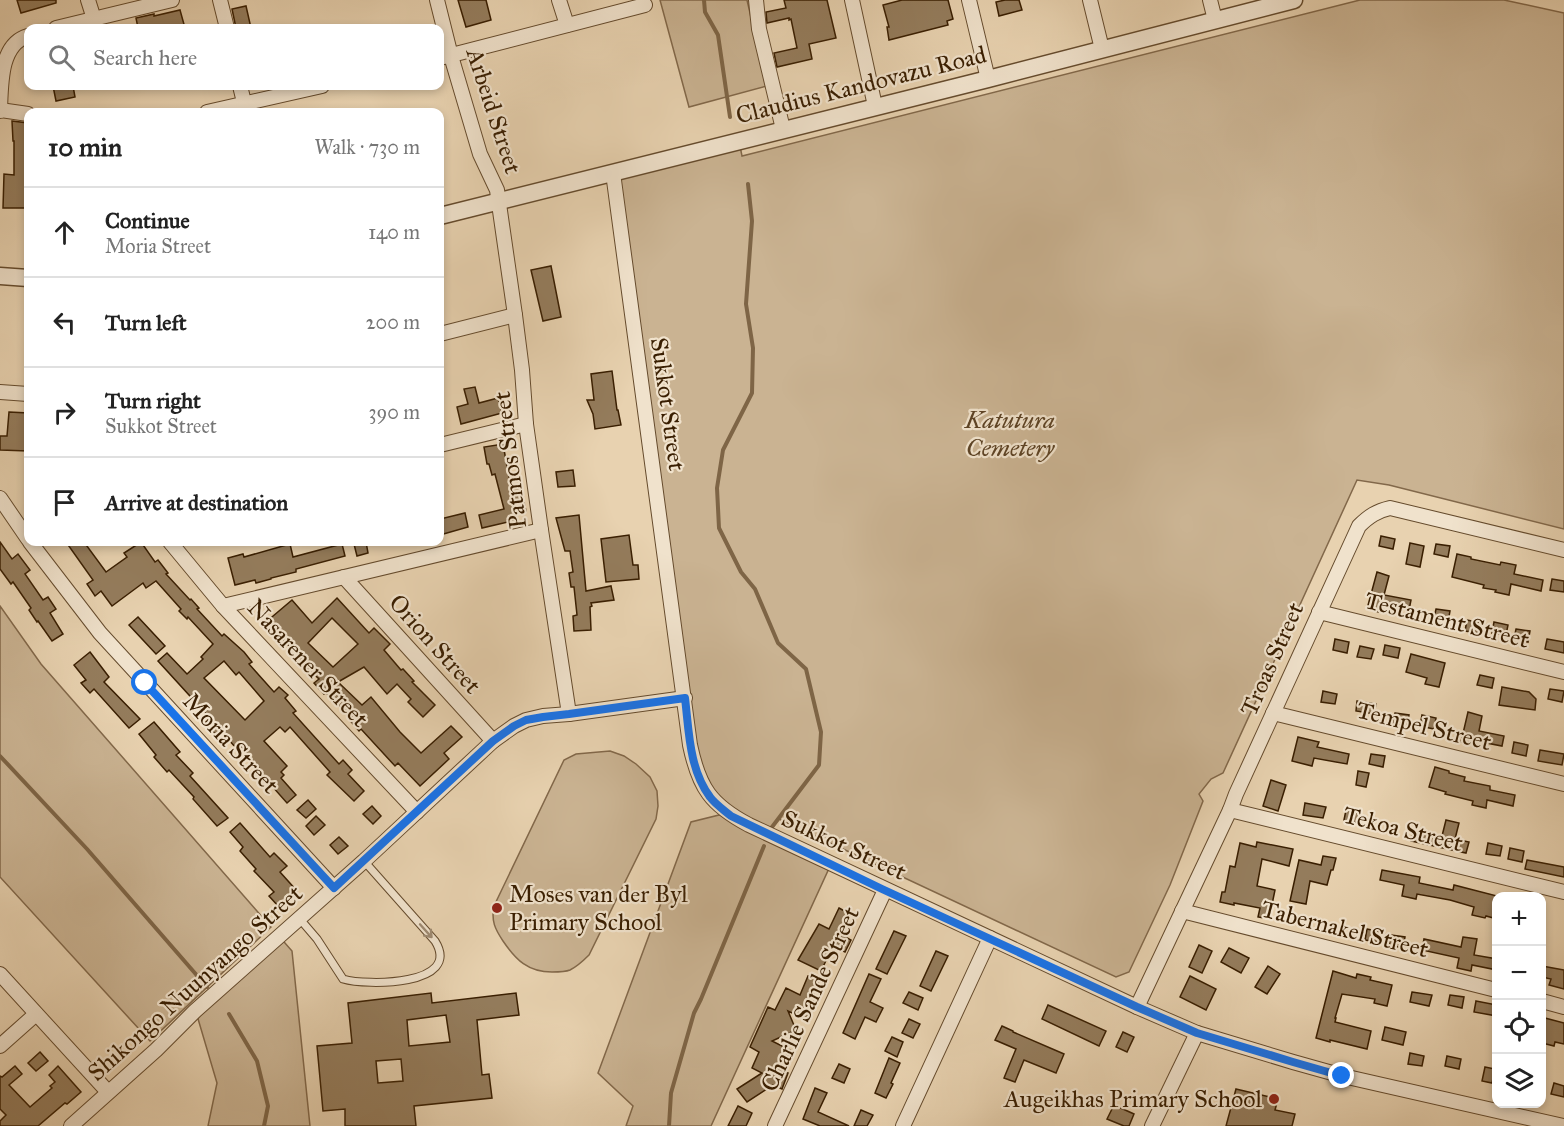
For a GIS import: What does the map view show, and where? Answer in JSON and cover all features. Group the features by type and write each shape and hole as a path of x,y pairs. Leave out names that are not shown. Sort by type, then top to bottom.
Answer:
{"street":[{"path":"88,0 93,19"},
{"path":"72,24 172,0"},
{"path":"220,0 226,24"},
{"name":"Arbeid Street","path":"437,0 440,24"},
{"path":"559,0 567,25"},
{"path":"756,0 759,29 783,129"},
{"path":"852,0 875,106"},
{"path":"969,0 988,79"},
{"path":"1090,0 1102,49"},
{"path":"1210,0 1215,20"},
{"name":"Claudius Kandovazu Road","path":"444,215 1294,0"},
{"path":"445,57 645,4"},
{"path":"24,38 13,43 2,63 0,111 24,114"},
{"name":"Arbeid Street","path":"445,57 480,154 497,190 498,201"},
{"path":"241,90 245,108 308,90"},
{"name":"Sukkot Street","path":"613,173 690,745 700,781 711,798 740,821 1197,1033 1342,1076 1514,1120 1563,1126"},
{"name":"Patmos Street","path":"498,201 522,370 526,424 569,714"},
{"path":"0,276 24,278"},
{"path":"444,333 515,315"},
{"path":"0,392 24,394"},
{"path":"444,444 526,424"},
{"name":"Moria Street","path":"0,498 24,533"},
{"name":"Troas Street","path":"1137,1007 1230,810 1359,526 1369,516 1390,508 1564,550"},
{"path":"223,606 541,530"},
{"name":"Moria Street","path":"34,546 100,633 334,888"},
{"name":"Nasarener Street","path":"173,546 223,606 417,812"},
{"name":"Orion Street","path":"344,578 493,741"},
{"name":"Testament Street","path":"1318,612 1564,672"},
{"name":"Shikongo Nuunyango Street","path":"71,1126 493,741 514,726 526,720 543,717 685,698"},
{"name":"Tempel Street","path":"1273,713 1564,783"},
{"name":"Tekoa Street","path":"1230,810 1564,892"},
{"name":"Charlie Sande Street","path":"775,1126 885,890"},
{"name":"Tabernakel Street","path":"1182,911 1492,989"},
{"path":"903,1126 990,938"},
{"path":"0,974 108,1092"},
{"path":"1546,1002 1564,1007"},
{"path":"0,1046 36,1014"},
{"path":"1152,1126 1197,1033"}],"lane":[{"path":"299,918 317,939 343,979 366,982 409,980 424,975 437,964 440,955 435,941 364,861"}],"green space":[{"path":"660,0 747,0 767,86 689,107"},
{"name":"Katutura Cemetery","path":"1360,0 1504,0 1564,13 1564,529 1389,485 1357,480 1223,773 1211,779 1199,794 1203,801 1170,885 1129,972 1116,977 779,819 769,831 831,864 711,1126 626,1126 633,1106 598,1073 691,822 727,813 700,781 613,173 739,141 742,156"},
{"path":"0,606 41,664 271,927 150,1041 0,877"},
{"path":"610,751 624,756 650,777 657,791 656,819 589,955 568,971 536,970 523,964 503,941 494,925 494,906 564,760 576,754"},
{"path":"278,935 292,951 310,1126 208,1126 217,1083 196,1012"}],"building":[{"path":"17,0 56,0 56,3 21,13"},
{"path":"458,0 486,0 491,20 466,27"},
{"path":"784,0 827,0 836,38 809,44 812,59 777,67 774,53 797,48 791,19 767,23 766,12 786,8"},
{"path":"902,0 948,0 953,19 947,21 948,25 889,40 887,27 889,27 883,5"},
{"path":"1019,0 1022,10 999,16 996,2"},
{"path":"246,6 250,24 235,24 232,9"},
{"path":"180,10 184,24 137,24 136,18 154,14 154,16"},
{"path":"54,90 74,90 75,97 56,101"},
{"path":"12,121 24,122 24,208 3,208 4,174 14,175"},
{"path":"551,266 561,317 543,321 531,270"},
{"path":"612,371 621,425 595,429 593,414 587,400 594,400 591,374"},
{"path":"475,387 479,403 498,398 502,413 461,424 457,407 468,404 464,389"},
{"path":"9,412 24,413 24,451 0,450 0,436 7,436"},
{"path":"503,444 511,488 520,485 526,511 515,514 516,520 482,528 479,515 504,509 495,474 492,475 489,464 487,464 484,447"},
{"path":"573,470 575,486 558,487 556,472"},
{"path":"465,513 468,527 444,534 444,518"},
{"path":"579,515 586,591 611,586 614,600 591,603 591,630 574,631 573,616 577,615 574,587 571,587 569,573 573,572 570,551 565,551 556,518"},
{"path":"629,535 633,565 638,565 639,579 606,582 601,539"},
{"path":"1381,536 1395,539 1393,549 1379,546"},
{"path":"0,542 12,559 18,554 30,570 25,574 43,600 48,597 56,609 50,613 63,634 52,641 29,610 31,608 13,582 11,584 0,569"},
{"path":"1410,543 1424,546 1420,567 1406,564"},
{"path":"1436,544 1450,546 1448,557 1434,554"},
{"path":"69,546 87,546 106,572 127,557 124,553 135,546 144,546 155,562 158,560 168,573 166,574 222,636 224,634 244,652 252,662 249,664 274,692 279,687 288,695 285,698 296,711 293,713 339,764 343,760 352,770 348,774 364,791 354,801 327,775 330,772 290,727 285,732 280,727 264,741 287,766 281,772 284,775 281,778 296,795 287,803 257,774 261,770 239,745 236,748 220,730 215,734 205,723 210,718 158,661 167,653 187,674 203,659 201,657 213,644 188,617 187,619 179,611 181,609 156,581 146,588 143,583 112,606 101,591 95,596 87,584 93,580","holes":["224,661 236,675 239,672 264,701 245,720 204,678"]},
{"path":"283,546 290,546 293,557 342,546 345,556 256,583 255,580 235,585 228,558 243,554 244,557"},
{"path":"354,546 367,546 368,553 357,556"},
{"path":"1457,554 1500,565 1501,562 1516,565 1514,574 1543,580 1541,591 1511,584 1509,595 1483,588 1484,585 1452,577"},
{"path":"1377,572 1389,576 1384,595 1411,600 1409,610 1381,605 1379,612 1367,609"},
{"path":"1552,579 1564,581 1564,592 1550,590"},
{"path":"337,598 369,633 374,628 390,644 384,650 435,705 423,717 408,702 411,699 397,684 387,694 364,667 338,682 362,705 371,697 421,753 451,726 462,737 444,753 449,759 420,786 398,763 395,766 361,729 359,731 348,718 350,716 326,693 324,694 314,683 319,679 266,622 292,600 312,623","holes":["332,618 358,644 333,667 308,643"]},
{"path":"1436,609 1450,611 1448,622 1434,619"},
{"path":"138,617 165,646 156,654 129,625"},
{"path":"1467,620 1481,623 1479,633 1465,631"},
{"path":"1494,622 1508,625 1506,635 1492,633"},
{"path":"1516,629 1530,631 1528,642 1514,639"},
{"path":"1335,639 1349,642 1347,653 1333,650"},
{"path":"1547,639 1564,642 1564,653 1545,649"},
{"path":"1385,645 1400,648 1398,658 1383,655"},
{"path":"1360,646 1374,649 1371,659 1357,657"},
{"path":"90,652 109,677 104,682 140,719 129,728 94,689 90,693 81,683 86,680 74,665"},
{"path":"1411,654 1445,663 1439,687 1425,684 1427,678 1406,672"},
{"path":"1480,675 1494,678 1492,688 1477,685"},
{"path":"1502,687 1529,692 1536,699 1535,710 1499,705"},
{"path":"1550,689 1564,691 1562,702 1548,699"},
{"path":"1323,691 1337,694 1335,704 1321,702"},
{"path":"1357,701 1376,704 1374,714 1356,711"},
{"path":"1468,712 1482,716 1479,731 1504,736 1502,746 1476,741 1475,746 1461,742"},
{"path":"1395,713 1409,715 1407,726 1393,723"},
{"path":"1422,715 1436,718 1434,729 1420,726"},
{"path":"154,722 180,752 176,755 193,773 190,776 228,818 217,826 193,799 194,797 154,757 156,755 139,734"},
{"path":"1298,737 1319,742 1317,747 1349,754 1347,764 1314,758 1312,766 1292,761"},
{"path":"1514,742 1528,745 1526,756 1512,753"},
{"path":"1540,750 1564,754 1562,765 1538,761"},
{"path":"1371,754 1385,756 1383,767 1369,764"},
{"path":"1435,767 1465,777 1464,781 1490,786 1490,790 1515,795 1513,806 1487,800 1486,808 1472,805 1473,801 1445,794 1446,792 1429,787"},
{"path":"1358,771 1369,773 1366,787 1356,785"},
{"path":"1271,780 1286,785 1278,811 1263,806"},
{"path":"308,800 316,809 306,818 297,810"},
{"path":"1305,803 1326,807 1323,818 1303,815"},
{"path":"372,806 381,816 373,824 363,814"},
{"path":"1346,810 1360,812 1358,823 1344,820"},
{"path":"316,816 325,825 314,835 306,826"},
{"path":"1446,820 1459,823 1455,839 1469,842 1466,853 1411,841 1414,830 1442,836"},
{"path":"240,823 270,857 274,853 287,866 280,872 297,891 279,907 269,896 274,892 254,871 256,869 240,851 243,847 230,832"},
{"path":"339,837 348,846 338,854 330,845"},
{"path":"1257,842 1293,849 1289,866 1262,859 1257,886 1275,890 1269,919 1258,917 1260,908 1220,902 1222,892 1225,892 1230,866 1235,867 1240,843 1256,847"},
{"path":"1488,843 1502,846 1500,856 1486,854"},
{"path":"1510,848 1524,851 1522,862 1508,859"},
{"path":"1323,856 1336,858 1327,885 1310,881 1306,904 1290,901 1299,860 1321,865"},
{"path":"1527,860 1564,867 1564,877 1525,869"},
{"path":"1382,870 1420,877 1419,883 1453,890 1454,885 1492,895 1492,918 1472,915 1474,907 1450,900 1417,894 1416,899 1402,896 1404,885 1380,880"},
{"path":"839,908 850,914 840,934 851,940 845,952 833,946 821,971 798,960 819,924 829,929"},
{"path":"1367,929 1381,932 1379,942 1365,940"},
{"path":"894,931 906,936 887,974 876,969"},
{"path":"1391,935 1405,937 1403,948 1389,945"},
{"path":"1463,937 1477,939 1474,955 1492,958 1492,969 1472,965 1471,971 1457,968 1459,958 1422,950 1424,939 1461,947"},
{"path":"1199,945 1212,951 1202,973 1189,967"},
{"path":"1229,948 1249,958 1241,973 1221,962"},
{"path":"936,951 948,956 931,991 920,986"},
{"path":"1268,966 1280,974 1267,994 1255,987"},
{"path":"1546,967 1564,970 1564,989 1549,985 1551,979 1546,978"},
{"path":"1333,971 1356,978 1357,974 1371,977 1370,980 1392,985 1387,1006 1374,1003 1375,999 1342,994 1335,1022 1371,1031 1367,1049 1316,1038"},
{"path":"869,974 881,979 870,1002 883,1008 876,1022 865,1017 855,1039 843,1033"},
{"path":"808,976 819,981 811,1000 816,1002 807,1020 788,1011 796,1030 772,1041 794,1052 784,1072 788,1073 782,1089 773,1085 747,1102 737,1089 762,1073 752,1068 759,1052 750,1047 768,1007 775,1010 786,988 800,995"},
{"path":"1190,976 1216,989 1206,1010 1180,997"},
{"path":"909,992 923,998 918,1010 903,1003"},
{"path":"1412,992 1432,995 1429,1006 1410,1002"},
{"path":"431,993 432,1003 516,993 519,1015 477,1020 482,1075 489,1074 492,1098 414,1106 416,1126 345,1126 345,1109 323,1111 317,1046 352,1043 348,1003","holes":["446,1015 450,1042 409,1046 407,1020","401,1059 403,1081 378,1083 376,1061"]},
{"path":"1450,995 1464,997 1462,1008 1448,1005"},
{"path":"1476,1001 1492,1004 1492,1015 1474,1012"},
{"path":"1048,1005 1106,1031 1099,1046 1042,1019"},
{"path":"1546,1018 1564,1023 1564,1044 1555,1042 1554,1046 1546,1044"},
{"path":"909,1019 920,1024 913,1038 902,1033"},
{"path":"1002,1026 1064,1054 1056,1073 1024,1060 1015,1082 1004,1078 1016,1049 995,1040"},
{"path":"1385,1027 1406,1032 1403,1045 1382,1040"},
{"path":"1123,1032 1134,1037 1127,1052 1116,1047"},
{"path":"892,1037 903,1042 897,1057 885,1051"},
{"path":"40,1052 48,1061 36,1071 28,1063"},
{"path":"1410,1053 1424,1056 1422,1066 1408,1064"},
{"path":"1447,1056 1461,1059 1459,1069 1445,1066"},
{"path":"889,1058 900,1063 886,1098 875,1093"},
{"path":"839,1064 850,1069 844,1083 832,1078"},
{"path":"15,1066 22,1074 9,1085 30,1107 52,1088 50,1086 55,1082 49,1075 58,1066 81,1092 38,1126 0,1126 0,1121 6,1115 0,1109 0,1076 2,1077"},
{"path":"1485,1067 1492,1068 1492,1083 1482,1081"},
{"path":"1554,1083 1564,1086 1564,1097 1551,1094"},
{"path":"815,1088 827,1093 818,1112 849,1126 820,1126 803,1119"},
{"path":"1236,1089 1278,1099 1275,1110 1295,1114 1292,1126 1226,1126"},
{"path":"1114,1105 1134,1114 1129,1126 1107,1119"},
{"path":"738,1106 752,1113 746,1126 728,1126"},
{"path":"861,1110 873,1115 867,1126 854,1126"}],"waterway":[{"path":"704,0 705,12 718,35 730,117"},
{"path":"748,184 752,221 746,304 753,348 752,393 723,450 717,488 719,528 741,572 755,589 778,643 806,669 821,732 819,765 769,831"},
{"path":"0,756 87,849 207,987"},
{"path":"669,1126 671,1093 694,1013 764,846"},
{"path":"229,1014 257,1061 268,1106 264,1126"}],"place":[{"name":"Moses van der Byl Primary School","path":"497,908"},
{"name":"Augeikhas Primary School","path":"1274,1099"}],"route":[{"path":"145,683 334,888 493,741 514,726 526,720 543,717 685,698 690,745 700,781 711,798 731,816 882,889 1197,1033 1342,1076"}]}
